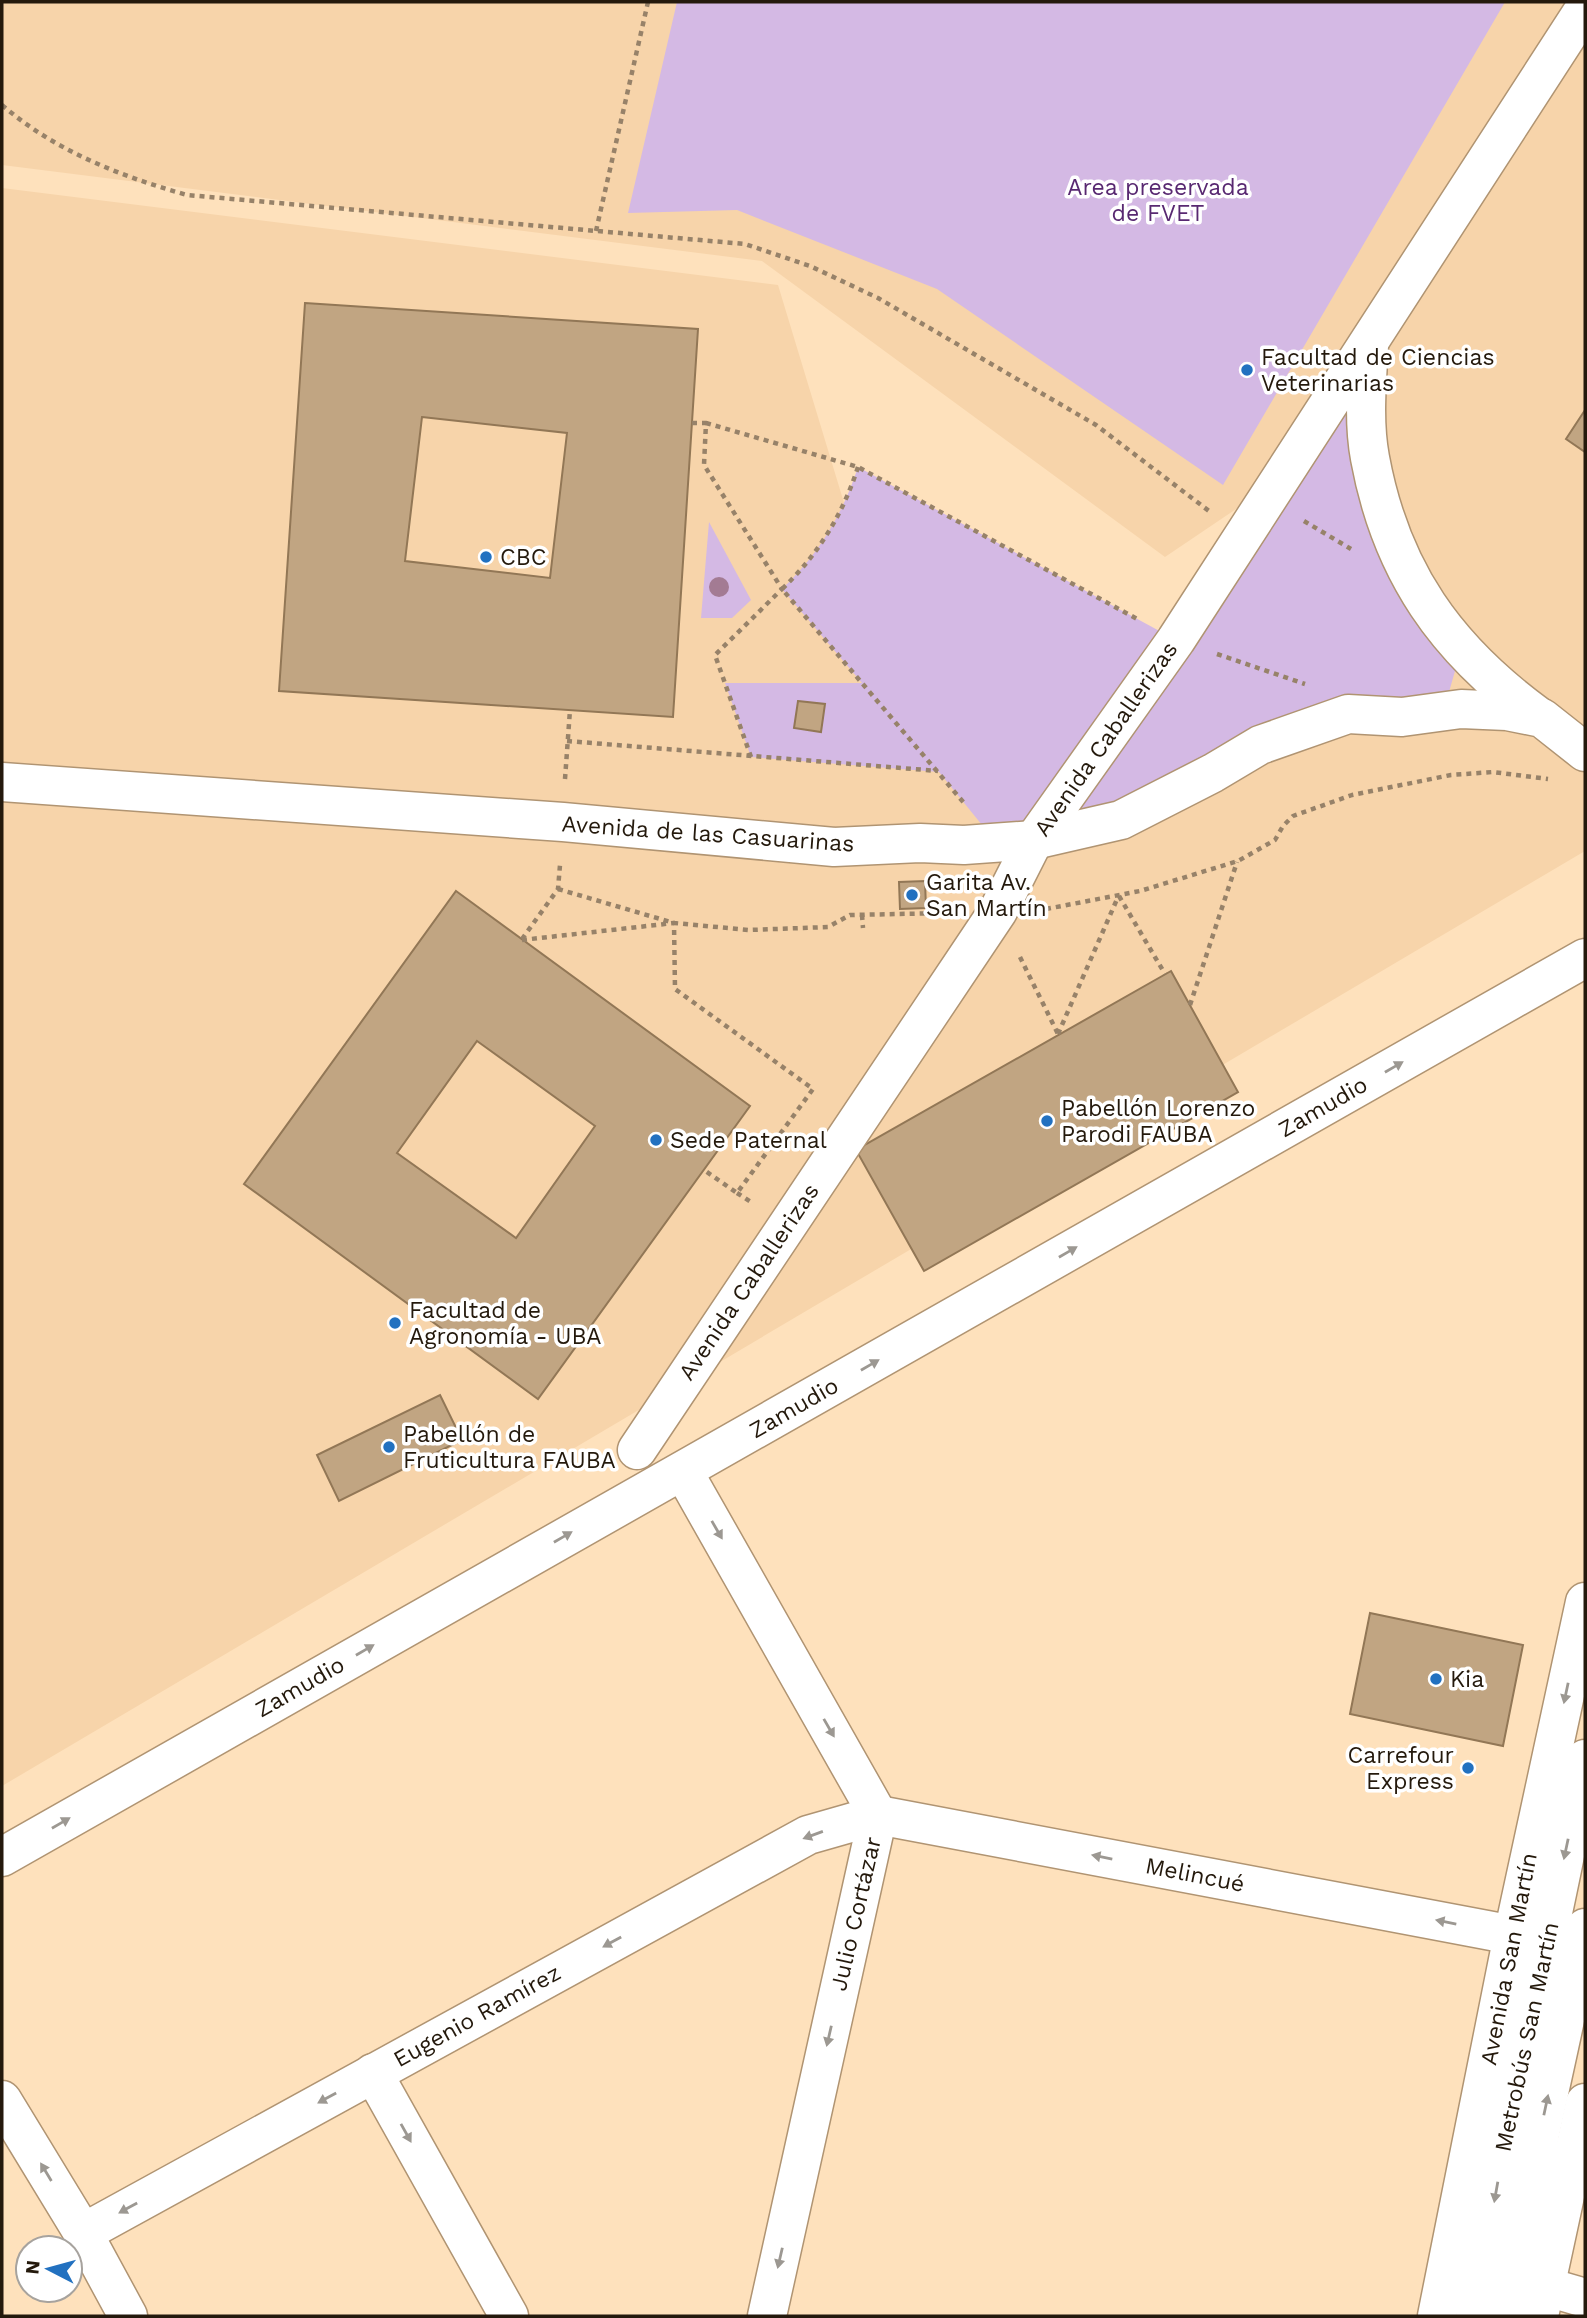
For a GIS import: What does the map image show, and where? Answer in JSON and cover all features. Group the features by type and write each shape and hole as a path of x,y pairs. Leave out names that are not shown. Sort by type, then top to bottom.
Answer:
{"street":[{"name":"Avenida Caballerizas","path":"637,1450 998,911 1034,840 1176,640 1585,8"},
{"path":"1369,343 1366,403 1369,456 1383,512 1401,557 1455,650 1455,678 1449,692 1439,703 1422,713"},
{"path":"1449,637 1478,668 1542,718"},
{"name":"Avenida de las Casuarinas","path":"2,782 563,822 834,847 920,843 964,845 1034,840 1121,820 1259,745 1348,713 1402,717 1461,709 1507,711 1542,718 1585,752"},
{"name":"Zamudio","path":"2,1857 1585,958"},
{"name":"Julio Cortázar","path":"683,1471 878,1815 766,2316"},
{"name":"Avenida San Martín","path":"1506,2282 1513,1935 1585,1602"},
{"name":"Metrobús San Martín","path":"1507,2316 1508,2129 1585,1759"},
{"name":"Melincué","path":"878,1815 1513,1935"},
{"name":"Eugenio Ramírez","path":"83,2233 808,1835 878,1815"},
{"name":"Metrobús San Martín","path":"1475,2316 1506,2282 1585,1928"},
{"path":"373,2073 509,2316"},
{"path":"2,2100 83,2233 128,2316"},
{"name":"Avenida San Martín","path":"1437,2316 1506,2282 1585,2103"},
{"path":"1506,2282 1585,2298"}],"path":[{"path":"596,231 649,2"},
{"path":"2,105 27,127 117,174 187,195 745,244 810,266 867,292 1096,425 1243,537"},
{"path":"692,423 706,424 858,467 1176,640 1314,687"},
{"path":"706,424 704,465 782,589 995,841"},
{"path":"751,757 715,655 782,589 827,536 840,513 858,467"},
{"path":"1267,499 1359,554"},
{"path":"570,710 567,741 939,772"},
{"path":"674,923 522,940 558,889 674,923 749,930 828,927 850,915 998,911 1068,906 1119,896 1238,861 1275,840 1293,816 1352,795 1451,775 1493,772 1533,775 1559,782"},
{"path":"1189,1005 1238,861"},
{"path":"998,911 1058,1034 1119,896"},
{"path":"1119,896 1165,974"},
{"path":"862,915 863,928"},
{"path":"674,923 675,989 813,1089 737,1193 704,1170"}],"shaded area":[{"name":"Facultad de Agronomía - UBA","path":"2,2 1585,2 1585,851 2,1786 2,188 778,285 918,747 1267,592 1282,478 1165,557 762,261 2,165"}],"green space":[{"name":"Area preservada de FVET","path":"677,2 1505,2 1223,485 937,289 737,210 628,213"},
{"path":"1369,343 1369,456 1457,664 1449,692 1411,715 995,841 939,772 751,757 725,683 862,683 782,589 807,562 828,533 845,501 858,467 1176,640"},
{"path":"709,522 751,600 732,618 701,618"}],"building":[{"name":"CBC","path":"305,303 698,329 673,717 279,691","holes":["422,417 567,433 550,578 405,561"]},
{"path":"1585,410 1585,452 1566,439"},
{"path":"798,701 825,704 821,732 794,728"},
{"name":"Garita Av. San Martín","path":"925,881 926,908 900,909 899,882"},
{"name":"Sede Paternal","path":"456,891 750,1106 538,1399 244,1184","holes":["477,1041 595,1126 516,1238 397,1153"]},
{"name":"Pabellón Lorenzo Parodi FAUBA","path":"1171,971 1238,1092 924,1271 856,1150"},
{"name":"Pabellón de Fruticultura FAUBA","path":"440,1395 462,1440 339,1501 317,1455"},
{"name":"Kia","path":"1370,1613 1523,1645 1503,1746 1350,1714"}],"place":[{"name":"Facultad de Ciencias Veterinarias","path":"1247,370"},
{"name":"CBC","path":"486,557"},
{"name":"Garita Av. San Martín","path":"912,895"},
{"name":"Pabellón Lorenzo Parodi FAUBA","path":"1047,1121"},
{"name":"Sede Paternal","path":"656,1140"},
{"name":"Facultad de Agronomía - UBA","path":"395,1323"},
{"name":"Pabellón de Fruticultura FAUBA","path":"389,1447"},
{"name":"Kia","path":"1436,1679"},
{"name":"Carrefour Express","path":"1468,1768"}]}
